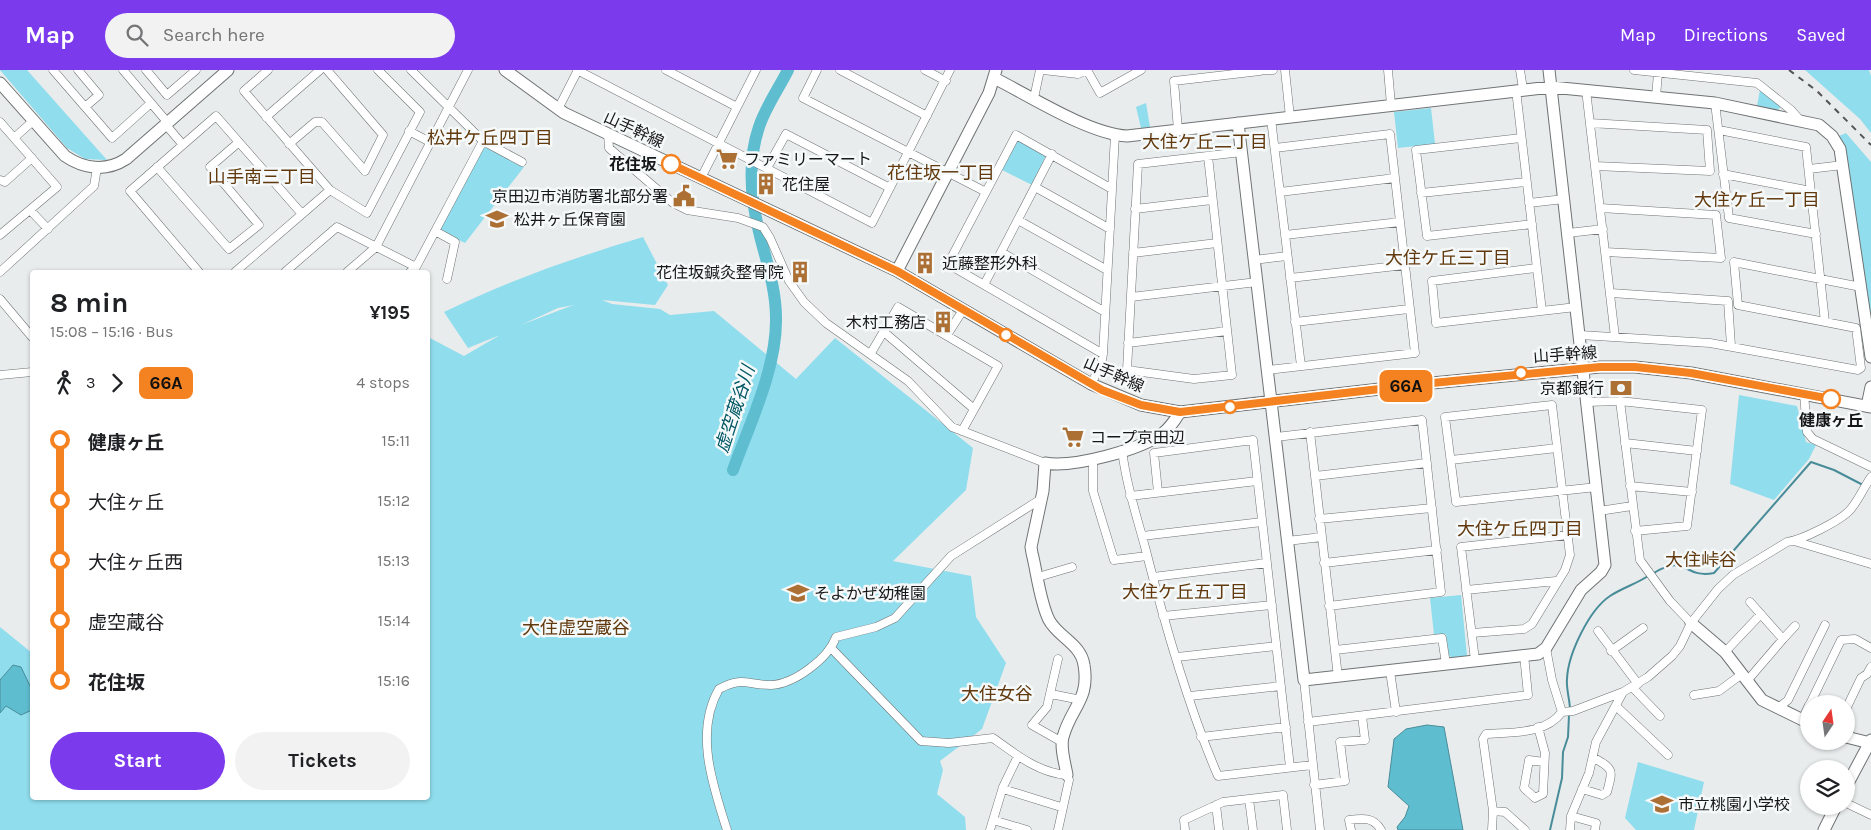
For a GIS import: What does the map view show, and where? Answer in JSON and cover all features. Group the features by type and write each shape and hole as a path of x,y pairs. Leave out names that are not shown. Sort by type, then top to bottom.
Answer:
{"street":[{"path":"53,70 112,138 151,103"},
{"path":"78,70 99,95 85,107"},
{"path":"123,70 183,145"},
{"path":"146,70 167,95 192,71"},
{"path":"268,70 244,91 330,190 366,213 420,112 378,70"},
{"path":"266,117 320,70"},
{"path":"289,144 315,122 322,122 365,171 384,135 327,70"},
{"path":"412,70 483,141 522,162"},
{"path":"349,270 376,247 468,70"},
{"name":"山手幹線","path":"505,70 558,109 897,271 1091,384 1141,405 1180,412 1583,368 1635,367 1681,372 1869,406"},
{"path":"558,109 577,70 872,223 950,70"},
{"path":"666,70 737,107"},
{"path":"817,70 803,98 986,192"},
{"path":"840,70 927,116"},
{"path":"925,70 946,81"},
{"path":"1034,98 1041,70 1078,74 1087,70 1100,93 1141,70"},
{"path":"1178,130 1174,82 1273,70"},
{"path":"1285,70 1290,116"},
{"path":"1388,70 1391,105"},
{"path":"1520,70 1521,138 1542,311"},
{"path":"1304,680 1538,654 1546,648 1581,590 1602,572 1605,564 1597,487 1549,70"},
{"path":"1634,70 1658,73 1694,73 1757,83 1791,110 1799,119"},
{"path":"700,178 755,71"},
{"path":"0,82 65,156 74,162 97,168 116,166 126,160 220,73"},
{"path":"1656,97 1658,73"},
{"path":"897,271 989,93 995,74 1034,98 1093,129 1115,136 1519,90 1551,87 1586,90 1715,103 1799,119 1819,125 1832,136 1840,149 1843,165 1871,357"},
{"path":"1586,90 1616,337"},
{"path":"1715,103 1729,218 1816,234"},
{"path":"197,270 130,191 216,116 302,214"},
{"path":"1271,119 1301,366"},
{"path":"14,138 33,121"},
{"path":"0,122 57,187 0,236"},
{"path":"1238,123 1276,437 1320,830"},
{"path":"1590,123 1707,130 1710,171 1595,166"},
{"path":"1719,130 1806,148 1826,322"},
{"path":"409,131 430,142"},
{"path":"608,134 609,148 673,203 687,210 751,222 763,227 770,238 789,281 804,302 826,323 908,381 940,415 952,426 962,431 1045,463 1065,465 1093,459 1145,443 1164,432 1180,412"},
{"path":"767,168 786,134 890,188"},
{"path":"1267,370 1415,353 1390,134 1275,148"},
{"path":"1102,354 948,264 1016,135 1112,189"},
{"path":"1091,384 1101,365 1115,136"},
{"path":"1521,138 1416,150 1426,236 1532,224"},
{"path":"287,270 337,227 376,247 413,270 483,141"},
{"path":"157,167 229,249 259,224 210,167 238,142"},
{"path":"1208,156 1232,375 1194,379 1127,370 1138,164 1242,152"},
{"path":"984,285 1052,154"},
{"path":"0,180 5,182 32,158"},
{"path":"1809,169 1843,165"},
{"path":"0,272 94,186 97,168"},
{"path":"1723,174 1811,191"},
{"path":"1280,192 1394,178"},
{"path":"1421,194 1526,182"},
{"path":"1035,187 1110,229"},
{"path":"236,270 330,190"},
{"path":"1530,202 1564,199"},
{"path":"1135,209 1212,200"},
{"path":"1600,208 1716,215 1721,258 1606,252"},
{"path":"30,210 48,229"},
{"path":"1018,220 1107,270"},
{"path":"1285,235 1400,222"},
{"path":"1568,233 1602,229"},
{"path":"435,231 455,242 447,279"},
{"path":"1132,253 1217,243"},
{"path":"1001,252 1105,312"},
{"path":"1254,260 1287,256"},
{"path":"1580,335 1731,346 1858,370 1860,368 1856,328 1738,305 1734,262 1861,287"},
{"path":"1290,278 1405,265"},
{"path":"1536,268 1432,281 1436,323 1576,307"},
{"path":"1131,297 1257,282"},
{"path":"1611,293 1728,301 1731,346"},
{"path":"0,300 30,335"},
{"path":"871,354 898,307 998,366 962,431"},
{"path":"1295,322 1410,309"},
{"path":"947,335 963,310"},
{"path":"1128,343 1227,330"},
{"path":"884,332 974,409"},
{"path":"0,375 30,372"},
{"path":"1869,406 1871,387"},
{"path":"1804,393 1808,432 1812,438 1871,467"},
{"path":"1586,402 1620,401 1702,410 1687,526 1635,531"},
{"path":"1620,401 1640,560 1670,601 1691,623 1725,652 1762,700 1800,719"},
{"path":"1472,633 1524,629 1532,624 1556,581 1565,570 1570,555 1563,492 1552,405 1445,417 1456,502 1563,492 1597,487"},
{"path":"1276,437 1422,420 1441,592 1330,606"},
{"path":"1310,432 1338,677"},
{"path":"1158,492 1154,453 1253,440 1290,767"},
{"path":"1625,443 1697,451"},
{"path":"1451,460 1557,448"},
{"path":"1122,450 1130,496 1152,577 1201,737 1218,776 1312,765"},
{"path":"1093,459 1093,491 1114,560 1147,556"},
{"path":"1315,476 1427,462"},
{"path":"1045,463 1041,499 1031,547 1050,621 1071,642 1084,662 1086,682 1081,700 1063,735 1062,742 1069,780 1061,807 1058,830"},
{"path":"1492,830 1494,811 1483,739 1486,734 1510,734 1551,724 1567,712 1635,686 1680,646 1691,623 1718,589 1733,575 1787,542 1794,541 1849,511 1869,480"},
{"path":"1130,496 1258,482"},
{"path":"1630,486 1692,492"},
{"path":"727,830 710,770 707,723 713,698 719,688 729,683 743,680 770,685 785,683 816,664 832,649 836,637 876,627 895,618 951,556 1041,499"},
{"path":"1599,511 1632,506"},
{"path":"1319,520 1432,508"},
{"path":"1142,536 1262,522"},
{"path":"1474,660 1461,547 1568,535"},
{"path":"1288,541 1322,538"},
{"path":"1794,541 1871,564"},
{"path":"1324,563 1437,550"},
{"path":"1152,577 1267,563"},
{"path":"1038,577 1072,567"},
{"path":"1466,590 1556,581"},
{"path":"1750,602 1782,639"},
{"path":"1164,616 1272,605"},
{"path":"1725,652 1761,614"},
{"path":"1778,708 1788,700 1825,625"},
{"path":"1694,695 1719,692 1745,677 1795,626"},
{"path":"1611,650 1643,628"},
{"path":"1598,631 1635,686 1660,716"},
{"path":"1335,650 1442,638 1446,664"},
{"path":"1814,695 1841,640 1855,639 1871,648"},
{"path":"1177,658 1276,646"},
{"path":"1546,648 1552,680 1567,712"},
{"path":"832,649 840,655 921,741 949,742 993,738 1018,756 1052,774 1067,775"},
{"path":"1308,722 1528,696 1524,655"},
{"path":"1058,659 1047,707 1032,725 1062,742"},
{"path":"1852,695 1861,678 1868,674 1871,667"},
{"path":"1390,670 1396,712"},
{"path":"1190,696 1281,686"},
{"path":"1570,830 1571,816 1594,758 1596,742 1623,692"},
{"path":"1051,694 1081,700"},
{"path":"1616,706 1668,755"},
{"path":"1314,785 1345,781 1340,742 1365,740 1362,716"},
{"path":"1201,737 1286,727"},
{"path":"1538,727 1545,753 1543,794 1535,798 1524,788 1529,760 1544,762"},
{"path":"1855,739 1870,742 1855,770"},
{"path":"990,830 1002,789 1018,756"},
{"path":"1582,789 1602,795 1607,792 1612,773 1609,766 1594,758"},
{"path":"1002,789 1061,807"},
{"path":"1185,830 1184,820 1216,805 1283,795 1287,830"},
{"path":"1249,799 1252,830"},
{"path":"1216,805 1219,830"},
{"path":"1855,807 1871,814"},
{"path":"1494,811 1506,812 1525,830"},
{"path":"1824,830 1832,815"},
{"path":"1571,816 1596,823 1594,830"},
{"path":"1351,830 1349,820 1366,818 1375,822 1381,830"},
{"path":"993,820 1027,830"}],"shaded area":[{"path":"0,70 27,70 107,160 85,159 67,148"},
{"path":"1805,70 1869,70 1871,76 1871,133 1860,119"},
{"path":"1760,90 1781,107 1777,110 1757,106"},
{"path":"1146,103 1150,127 1141,128 1136,107"},
{"path":"1431,108 1435,144 1398,148 1394,112"},
{"path":"1846,133 1871,162 1871,323 1846,151 1839,136"},
{"path":"1020,141 1046,155 1032,185 1002,170 1016,142"},
{"path":"483,146 524,167 465,243 442,232 441,228"},
{"path":"643,237 668,285 655,305 602,300 612,304 660,309 670,315 714,311 796,379 835,338 973,448 966,490 893,561 971,576 976,617 1006,663 982,729 940,761 943,770 937,794 965,817 966,830 0,830 0,627 30,651 30,800 430,800 430,338 464,356 500,335 468,348 444,312 518,280","holes":["574,305 521,325 558,308"]},
{"path":"1739,395 1797,406 1806,442 1816,445 1809,459 1774,500 1730,484"},
{"path":"1461,595 1467,656 1452,658 1449,655 1446,634 1434,635 1430,598"},
{"path":"13,665 21,667 30,686 30,711 21,715 6,706 0,713 0,680"},
{"path":"1427,725 1444,727 1463,830 1398,830 1397,827 1405,817 1409,806 1388,787 1394,739 1406,729"},
{"name":"市立桃園小学校","path":"1638,762 1704,782 1694,830 1636,830 1625,818"}],"waterway":[{"name":"虚空蔵谷川","path":"733,470 761,395 772,356 775,337 774,297 771,277 754,209 752,168 755,140 762,120 768,105 788,70"},
{"path":"1652,574 1672,565 1696,573 1714,573 1811,462 1834,470 1863,485"},
{"path":"1570,710 1567,683 1568,669 1571,657 1587,622 1610,596 1648,576"},
{"path":"1550,830 1562,778 1563,752 1568,737 1569,715"}],"railway":[{"path":"1789,70 1817,91 1871,145"}],"bus line":[{"name":"66A","path":"671,164 897,271 1091,384 1114,396 1141,405 1180,412 1432,383 1600,367 1635,367 1691,373 1831,399"}],"place":[{"name":"ファミリーマート","path":"727,159"},
{"name":"花住坂","path":"671,164"},
{"name":"花住屋","path":"766,184"},
{"name":"京田辺市消防署北部分署","path":"684,196"},
{"name":"松井ヶ丘保育園","path":"497,219"},
{"name":"近藤整形外科","path":"925,263"},
{"name":"花住坂鍼灸整骨院","path":"800,272"},
{"name":"木村工務店","path":"943,322"},
{"name":"京都銀行","path":"1621,388"},
{"name":"健康ヶ丘","path":"1831,399"},
{"name":"コープ京田辺","path":"1073,437"},
{"name":"そよかぜ幼稚園","path":"798,593"},
{"name":"市立桃園小学校","path":"1662,804"}],"district":[{"name":"松井ケ丘四丁目","path":"490,138"},
{"name":"大住ケ丘二丁目","path":"1205,142"},
{"name":"花住坂一丁目","path":"941,173"},
{"name":"山手南三丁目","path":"262,177"},
{"name":"大住ケ丘一丁目","path":"1757,200"},
{"name":"大住ケ丘三丁目","path":"1448,258"},
{"name":"大住ケ丘四丁目","path":"1520,529"},
{"name":"大住峠谷","path":"1701,560"},
{"name":"大住ケ丘五丁目","path":"1185,592"},
{"name":"大住虚空蔵谷","path":"576,628"},
{"name":"大住女谷","path":"997,694"}]}
